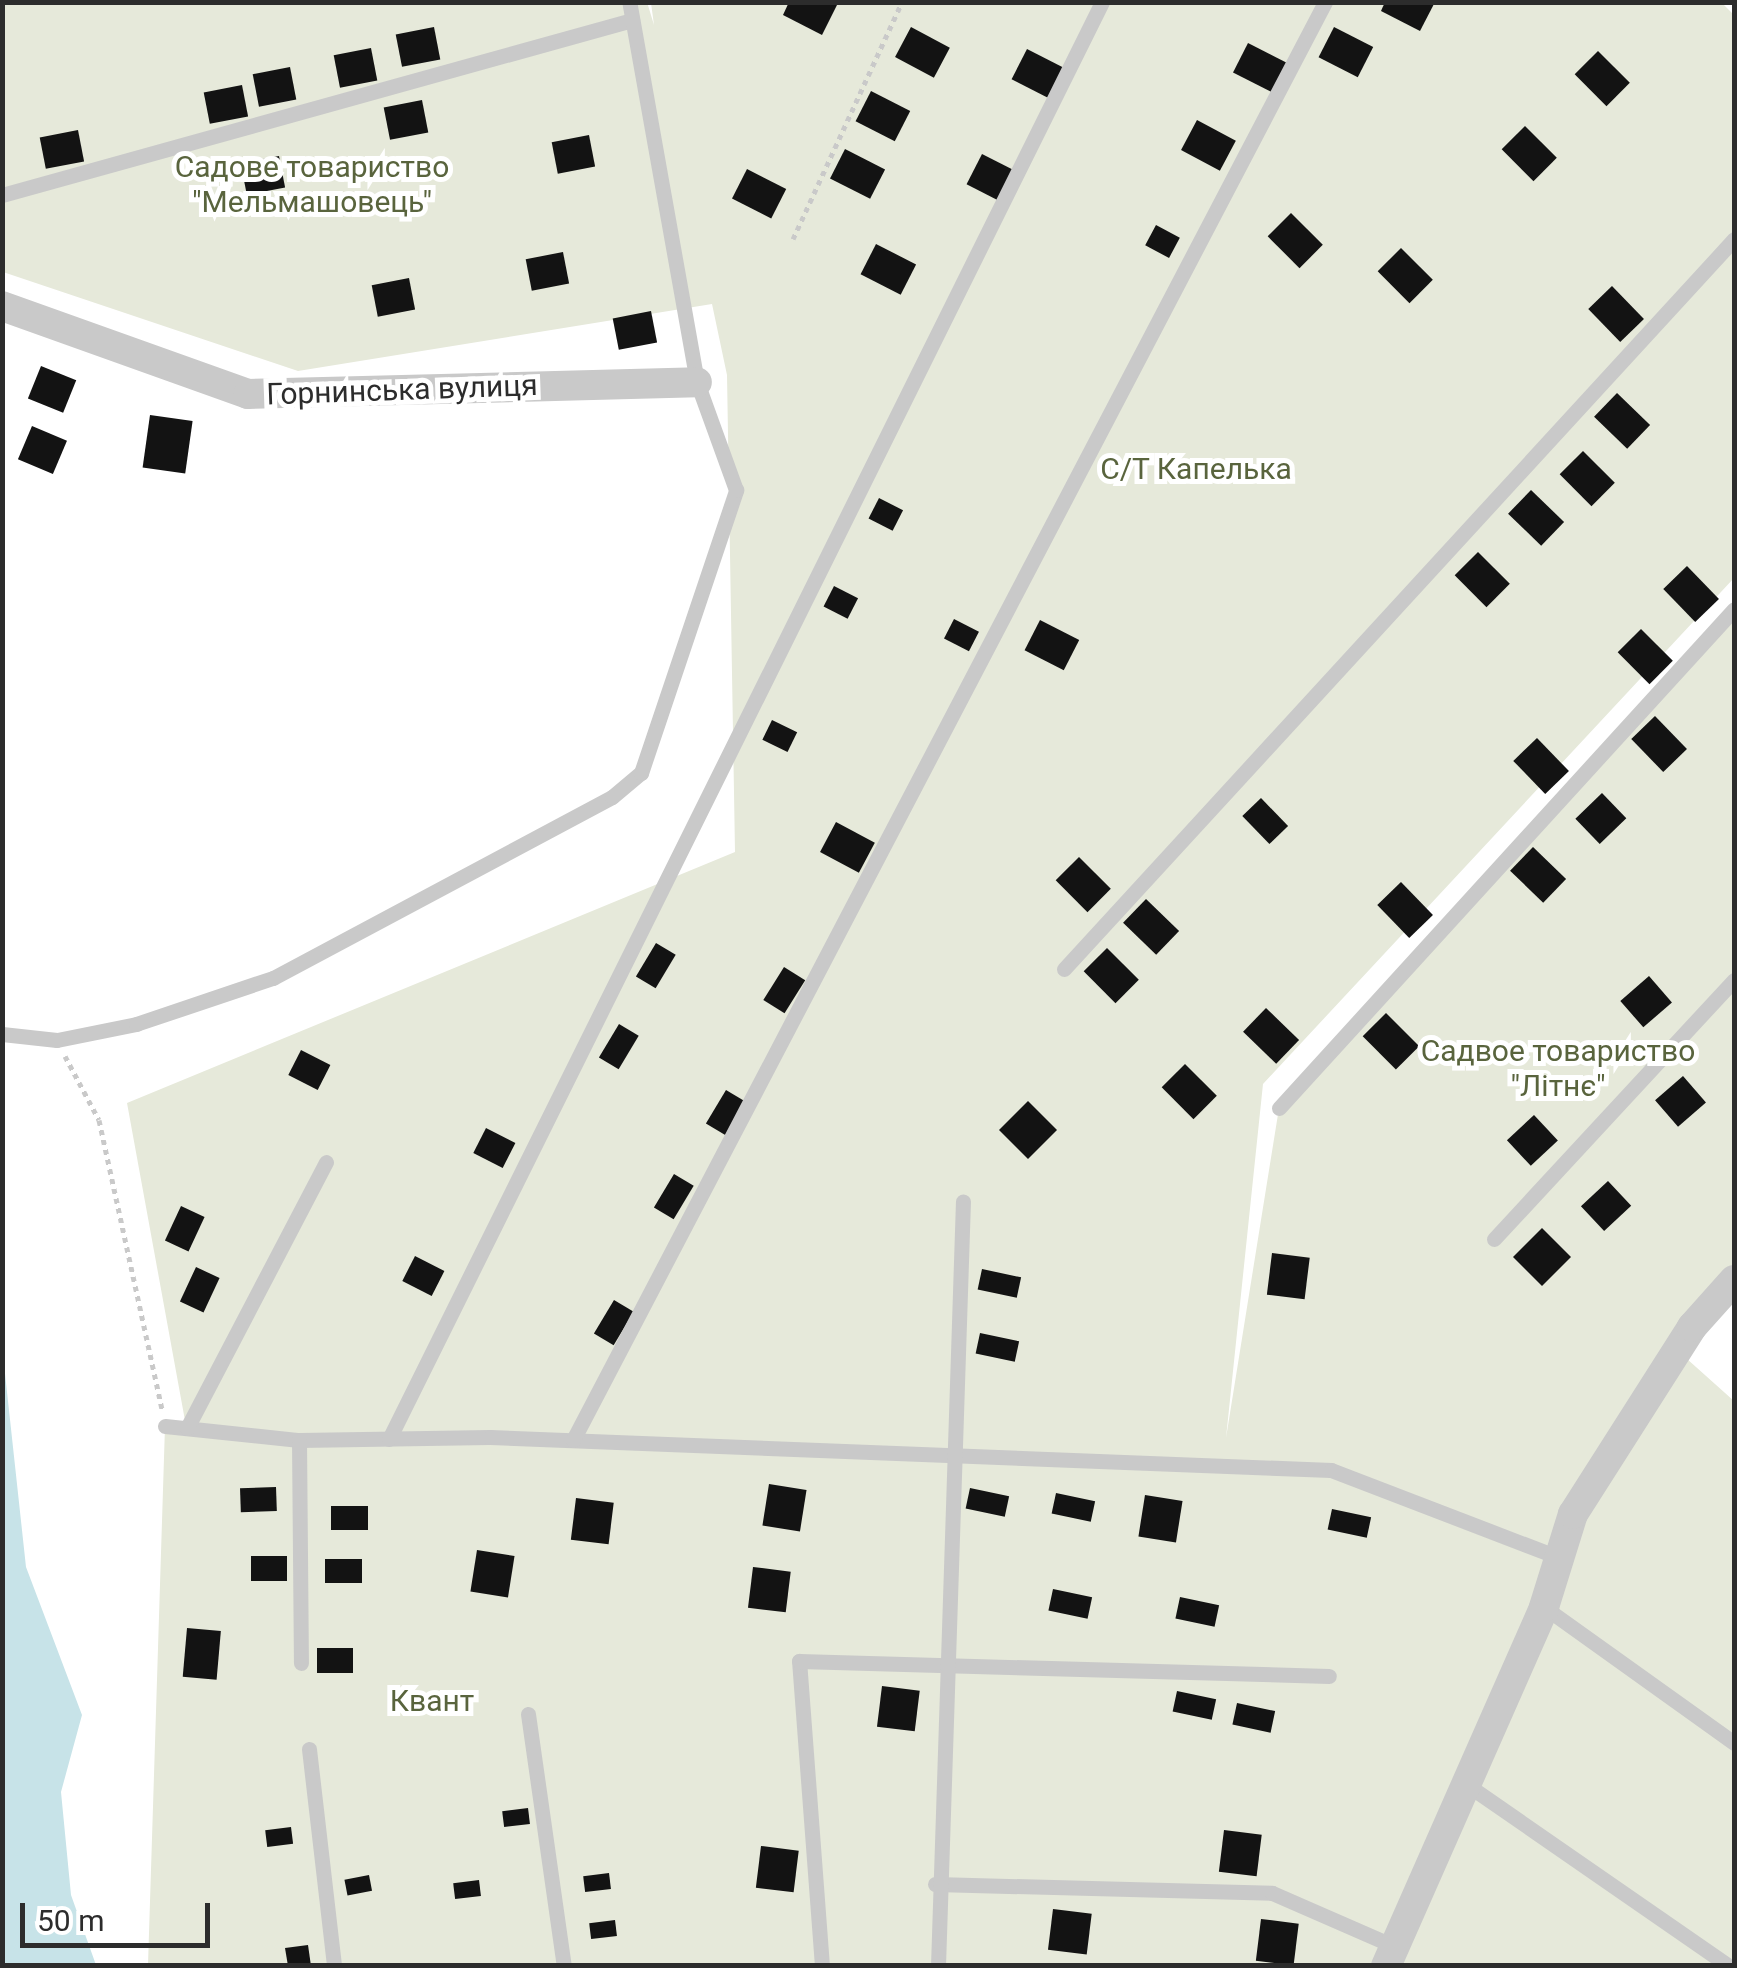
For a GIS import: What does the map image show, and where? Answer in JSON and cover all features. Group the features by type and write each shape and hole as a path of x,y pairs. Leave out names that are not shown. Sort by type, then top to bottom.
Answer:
{"street":[{"name":"Горнинська вулиця","path":"2,306 248,394 696,382"},
{"path":"1390,1956 1612,1445 1734,1280"}],"lane":[{"path":"2,1034 57,1040 273,978 612,797 641,773 736,490 696,382 629,2"},
{"path":"389,1438 1102,2"},
{"path":"573,1440 1325,2"},
{"path":"2,194 632,20"},
{"path":"1064,969 1734,239"},
{"path":"1280,1108 1734,608"},
{"path":"1494,1239 1734,980"},
{"path":"186,1428 326,1162"},
{"path":"938,1966 935,1884 963,1201"},
{"path":"165,1426 299,1440 573,1440 1331,1470 1560,1558"},
{"path":"299,1440 301,1663"},
{"path":"1544,1607 1734,1743"},
{"path":"822,1966 799,1661 1329,1676"},
{"path":"528,1714 564,1966"},
{"path":"309,1749 334,1966"},
{"path":"1466,1784 1729,1966"},
{"path":"935,1884 1272,1893 1390,1956"}],"path":[{"path":"793,239 902,2"},
{"path":"57,1040 99,1120 165,1426"}],"green space":[{"path":"647,2 654,25 651,3 1722,3 1734,15 1734,578 1263,1084 1226,1438 1279,1108 1734,610 1734,1288 1677,1350 1734,1401 1734,1965 148,1965 165,1426 186,1426 127,1103 735,852 727,375 712,304 298,371 3,272 3,3"}],"water":[{"path":"3,1355 26,1567 82,1715 61,1792 71,1895 96,1965 3,1965"}],"building":[{"path":"789,2 837,5 822,35 783,15"},
{"path":"1385,2 1435,2 1420,31 1381,11"},
{"path":"434,27 440,59 402,67 396,34"},
{"path":"911,27 950,48 934,78 895,57"},
{"path":"1334,27 1373,47 1358,77 1319,57"},
{"path":"1248,43 1287,63 1272,92 1233,72"},
{"path":"371,48 377,80 340,88 334,55"},
{"path":"1027,49 1066,69 1051,99 1012,79"},
{"path":"1598,51 1630,83 1606,106 1575,74"},
{"path":"290,67 296,99 259,107 253,74"},
{"path":"242,85 248,116 210,124 204,92"},
{"path":"871,91 910,111 895,141 856,121"},
{"path":"422,100 428,132 390,140 384,107"},
{"path":"1197,120 1236,141 1220,171 1181,150"},
{"path":"1525,126 1557,158 1533,181 1502,149"},
{"path":"78,130 84,161 46,169 40,137"},
{"path":"589,135 595,166 558,174 552,142"},
{"path":"845,149 885,169 870,199 830,178"},
{"path":"982,154 1022,174 1007,205 967,184"},
{"path":"279,156 285,187 247,195 241,163"},
{"path":"747,169 786,189 771,218 732,198"},
{"path":"1291,213 1323,245 1299,268 1268,236"},
{"path":"1156,225 1180,238 1169,258 1145,245"},
{"path":"876,244 916,264 901,295 861,274"},
{"path":"1401,248 1433,280 1409,303 1378,271"},
{"path":"563,252 569,283 532,291 526,259"},
{"path":"409,278 415,309 378,317 372,285"},
{"path":"1612,286 1644,319 1620,342 1588,309"},
{"path":"651,311 657,342 619,350 613,318"},
{"path":"41,366 76,380 63,413 28,398"},
{"path":"1617,393 1650,425 1627,449 1594,417"},
{"path":"150,415 193,421 185,473 143,467"},
{"path":"32,426 67,441 53,474 18,459"},
{"path":"1583,451 1615,483 1591,506 1560,474"},
{"path":"1531,490 1564,522 1541,546 1508,514"},
{"path":"879,498 903,510 893,531 869,518"},
{"path":"1478,552 1510,584 1486,607 1455,575"},
{"path":"1687,566 1719,599 1695,622 1663,589"},
{"path":"834,586 858,598 848,619 824,606"},
{"path":"954,619 979,632 969,651 944,639"},
{"path":"1040,620 1079,640 1064,670 1025,650"},
{"path":"1641,629 1673,661 1649,684 1618,652"},
{"path":"1655,716 1687,749 1663,772 1631,739"},
{"path":"772,720 797,732 788,752 762,740"},
{"path":"1537,738 1569,771 1545,794 1513,761"},
{"path":"1602,793 1626,818 1600,844 1575,819"},
{"path":"1261,798 1288,826 1269,844 1242,816"},
{"path":"836,822 875,843 859,873 820,852"},
{"path":"1533,847 1566,879 1543,903 1510,871"},
{"path":"1079,857 1111,889 1087,912 1056,880"},
{"path":"1401,882 1433,915 1409,938 1377,905"},
{"path":"1146,899 1179,931 1156,955 1123,923"},
{"path":"656,943 676,955 656,988 636,976"},
{"path":"1107,948 1139,980 1115,1003 1084,971"},
{"path":"784,967 805,980 785,1013 763,1000"},
{"path":"1649,976 1672,1002 1643,1027 1620,1001"},
{"path":"1266,1008 1299,1040 1276,1064 1243,1032"},
{"path":"1386,1013 1419,1046 1396,1070 1363,1036"},
{"path":"619,1024 639,1036 619,1069 599,1057"},
{"path":"301,1050 330,1065 318,1090 288,1075"},
{"path":"1185,1064 1217,1096 1193,1119 1162,1087"},
{"path":"1683,1076 1706,1102 1678,1127 1655,1100"},
{"path":"726,1090 746,1102 726,1135 706,1123"},
{"path":"1028,1101 1057,1130 1028,1159 999,1130"},
{"path":"1534,1115 1558,1141 1531,1166 1507,1140"},
{"path":"486,1128 515,1143 503,1168 473,1153"},
{"path":"674,1174 694,1186 674,1219 654,1207"},
{"path":"1608,1181 1631,1206 1604,1231 1581,1206"},
{"path":"181,1206 205,1217 189,1251 165,1240"},
{"path":"1542,1228 1571,1257 1542,1286 1513,1257"},
{"path":"1272,1253 1310,1258 1305,1299 1267,1295"},
{"path":"415,1256 444,1271 432,1296 402,1281"},
{"path":"196,1267 220,1278 204,1312 180,1301"},
{"path":"982,1269 1021,1277 1017,1298 978,1290"},
{"path":"614,1300 634,1312 614,1345 594,1333"},
{"path":"980,1333 1019,1341 1015,1362 976,1354"},
{"path":"769,1484 807,1490 800,1531 762,1525"},
{"path":"276,1487 277,1511 241,1512 240,1488"},
{"path":"970,1488 1009,1496 1005,1517 966,1509"},
{"path":"1056,1493 1095,1501 1091,1522 1052,1514"},
{"path":"1145,1495 1183,1501 1176,1542 1138,1536"},
{"path":"576,1498 614,1503 609,1544 571,1540"},
{"path":"331,1506 368,1506 368,1530 331,1530"},
{"path":"1332,1509 1371,1517 1367,1538 1328,1530"},
{"path":"477,1550 515,1556 508,1597 470,1591"},
{"path":"251,1556 287,1556 287,1581 251,1581"},
{"path":"325,1559 362,1559 362,1583 325,1583"},
{"path":"753,1567 791,1572 786,1612 748,1608"},
{"path":"1053,1589 1092,1597 1088,1619 1048,1611"},
{"path":"1180,1597 1219,1605 1215,1627 1175,1619"},
{"path":"187,1628 221,1631 217,1680 183,1677"},
{"path":"317,1648 353,1648 353,1673 317,1673"},
{"path":"882,1686 920,1691 915,1731 877,1727"},
{"path":"1177,1691 1216,1699 1212,1720 1173,1712"},
{"path":"1237,1703 1275,1711 1271,1733 1232,1725"},
{"path":"528,1808 530,1824 504,1827 502,1811"},
{"path":"291,1827 293,1844 267,1847 265,1830"},
{"path":"1224,1830 1262,1835 1257,1876 1219,1872"},
{"path":"761,1846 799,1851 794,1892 756,1888"},
{"path":"609,1873 611,1889 585,1892 583,1876"},
{"path":"369,1875 372,1891 348,1895 344,1880"},
{"path":"479,1880 481,1896 455,1899 453,1883"},
{"path":"1053,1909 1092,1914 1087,1954 1048,1950"},
{"path":"1261,1919 1299,1924 1294,1965 1256,1961"},
{"path":"615,1920 617,1936 591,1939 589,1923"},
{"path":"308,1945 311,1966 288,1966 285,1948"}],"park label":[{"name":"Садове товариство \"Мельмашовець\"","path":"312,184"},
{"name":"С/Т Капелька","path":"1196,469"},
{"name":"Садвое товариство \"Літнє\"","path":"1558,1068"},
{"name":"Квант","path":"432,1701"}]}
